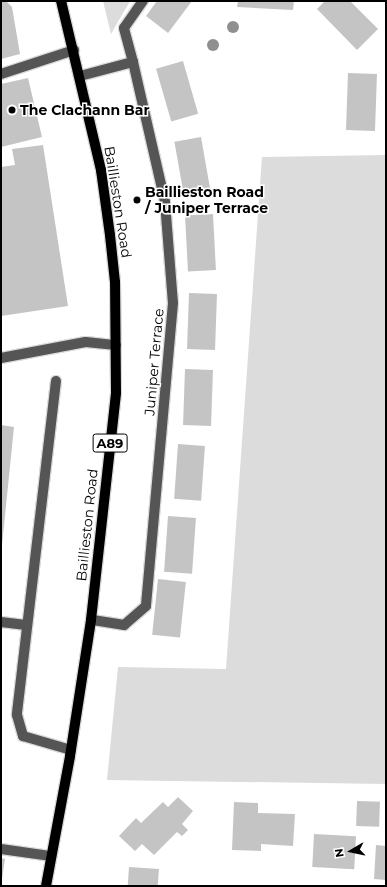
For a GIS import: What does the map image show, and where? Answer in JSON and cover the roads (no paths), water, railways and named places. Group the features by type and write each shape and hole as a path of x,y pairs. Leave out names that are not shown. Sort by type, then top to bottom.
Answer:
{"main road":[{"name":"Baillieston Road","path":"46,886 50,856 71,750 91,620 116,392 115,282 101,170 74,50 61,1"}],"street":[{"name":"Juniper Terrace","path":"91,620 124,625 146,606 173,303 165,202 124,28 143,1"},
{"path":"1,74 74,50"},
{"path":"80,76 133,62"},
{"path":"1,358 86,342 116,345"},
{"path":"56,381 26,625 17,715 23,736 71,750"},
{"path":"1,622 26,625"},
{"path":"1,849 50,856"}],"place":[{"name":"The Clachann Bar","path":"12,110"},
{"name":"Baillieston Road / Juniper Terrace","path":"137,200"}]}
